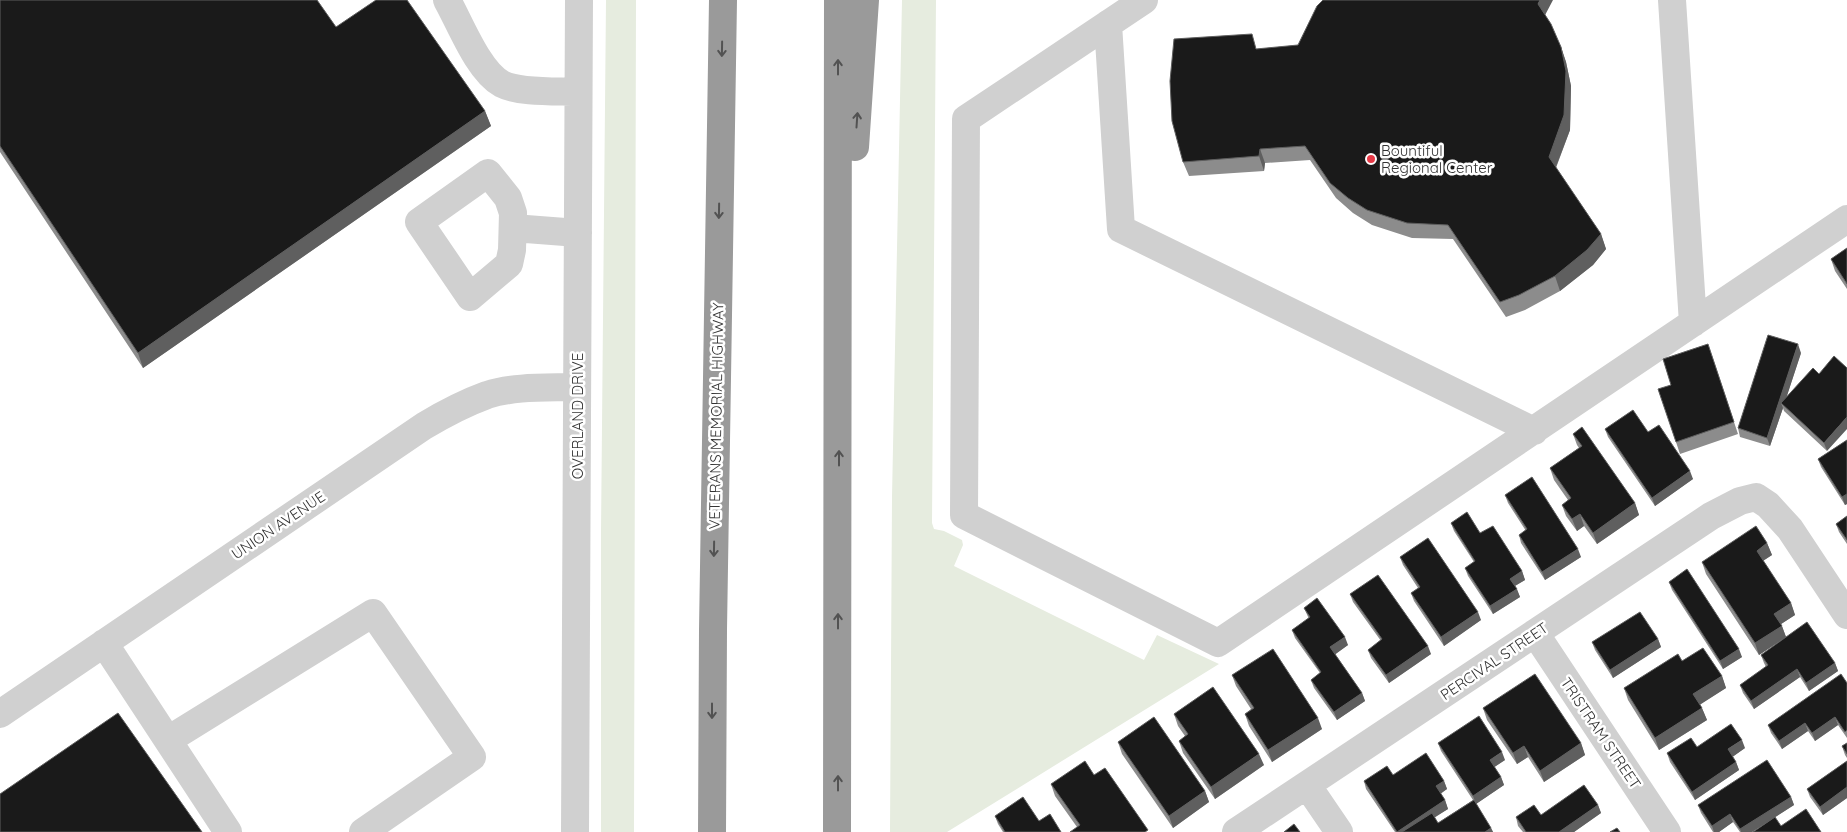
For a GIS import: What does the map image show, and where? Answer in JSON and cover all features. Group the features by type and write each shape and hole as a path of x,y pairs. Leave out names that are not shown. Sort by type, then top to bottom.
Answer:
{"highway":[{"name":"VETERANS MEMORIAL HIGHWAY","path":"712,832 712,630 722,0"},
{"path":"837,832 838,0"},
{"path":"839,378 865,0"}],"street":[{"path":"447,0 484,68 501,84 516,88 578,92"},
{"name":"OVERLAND DRIVE","path":"575,832 579,0"},
{"path":"1144,0 966,119 964,515 1218,643 1847,219"},
{"path":"1672,0 1693,323"},
{"path":"1108,24 1120,229 1534,431"},
{"path":"513,228 578,233"},
{"name":"UNION AVENUE","path":"0,714 416,431 458,407 489,395 522,389 576,388"},
{"name":"PERCIVAL STREET","path":"1236,832 1711,516 1740,500 1756,497 1768,505 1790,529 1847,615"},
{"path":"168,740 373,613 472,756 363,832"},
{"name":"TRISTRAM STREET","path":"1535,634 1667,832"},
{"path":"104,643 228,832"},
{"path":"1307,785 1339,832"}],"shaded area":[{"path":"606,0 636,0 634,832 601,832 601,532"},
{"path":"902,0 936,0 932,523 934,529 944,531 962,540 963,545 954,566 1144,660 1157,635 1219,664 947,832 890,832 892,497"}],"building":[{"path":"0,0 317,0 336,27 376,0 407,0 485,111 138,353 0,146"},
{"name":"Bountiful Regional Center","path":"1323,0 1540,0 1538,4 1551,24 1561,47 1566,71 1564,115 1549,157 1601,234 1587,250 1555,276 1519,295 1500,302 1448,225 1407,223 1367,210 1348,198 1330,183 1305,146 1260,149 1259,156 1183,162 1172,121 1170,81 1174,39 1252,34 1256,49 1298,45 1317,6"},
{"path":"1847,248 1847,284 1831,259"},
{"path":"1768,335 1798,344 1767,438 1738,428"},
{"path":"1708,344 1734,422 1676,442 1658,389 1671,385 1663,359"},
{"path":"1834,356 1847,368 1847,417 1824,443 1781,403 1813,368 1819,374"},
{"path":"1633,410 1648,432 1659,425 1690,471 1652,498 1605,429"},
{"path":"1582,427 1635,503 1593,533 1580,514 1572,519 1562,505 1571,498 1550,468 1582,446 1573,434"},
{"path":"1847,440 1847,494 1842,497 1818,459"},
{"path":"1532,477 1578,549 1542,572 1519,535 1527,529 1505,495"},
{"path":"1467,512 1480,533 1493,526 1522,571 1510,579 1517,589 1490,606 1465,568 1475,561 1451,523"},
{"path":"1847,516 1847,540 1836,524"},
{"path":"1756,526 1767,543 1757,551 1791,603 1774,614 1782,626 1755,643 1702,562"},
{"path":"1428,538 1478,612 1441,637 1411,593 1420,587 1400,557"},
{"path":"1687,569 1739,649 1720,661 1669,582"},
{"path":"1378,575 1428,646 1386,675 1368,650 1382,639 1350,594"},
{"path":"1317,598 1345,637 1330,647 1362,693 1334,712 1311,680 1321,672 1292,630 1310,617 1304,608"},
{"path":"1640,612 1658,639 1610,670 1592,642"},
{"path":"1807,622 1835,663 1806,683 1797,669 1751,701 1740,685 1768,665 1761,655"},
{"path":"1703,648 1722,676 1693,694 1702,708 1655,738 1624,688 1678,654 1682,661"},
{"path":"1273,649 1318,718 1268,750 1245,714 1254,708 1232,675"},
{"path":"1535,674 1581,743 1540,771 1524,746 1513,753 1483,708"},
{"path":"1841,674 1847,683 1847,730 1845,732 1835,717 1812,733 1805,723 1779,741 1768,725"},
{"path":"1213,687 1259,754 1211,787 1179,741 1188,734 1174,714"},
{"path":"118,713 202,832 0,832 0,794"},
{"path":"1479,716 1502,752 1490,760 1501,777 1473,796 1438,743"},
{"path":"1154,717 1205,791 1169,816 1118,742"},
{"path":"1731,724 1742,740 1728,749 1736,762 1692,792 1667,753 1691,738 1697,747"},
{"path":"1847,743 1847,754 1842,746"},
{"path":"1426,753 1444,781 1436,786 1445,800 1397,832 1364,781 1387,766 1393,775"},
{"path":"1767,760 1791,797 1740,829 1730,814 1712,826 1698,805"},
{"path":"1085,761 1094,775 1105,768 1148,830 1145,832 1070,832 1080,825 1051,784"},
{"path":"1847,761 1847,787 1820,807 1807,789"},
{"path":"1584,785 1598,805 1559,832 1526,832 1516,817 1534,805 1541,815"},
{"path":"1023,797 1039,821 1050,814 1061,832 1005,832 995,816"},
{"path":"1474,800 1491,828 1485,832 1402,832 1432,813 1438,823"},
{"path":"1806,809 1821,832 1753,832 1775,817 1781,826"},
{"path":"1294,824 1300,832 1284,832"},
{"path":"1617,828 1620,832 1610,832"}],"place":[{"name":"Bountiful Regional Center","path":"1371,159"}]}
